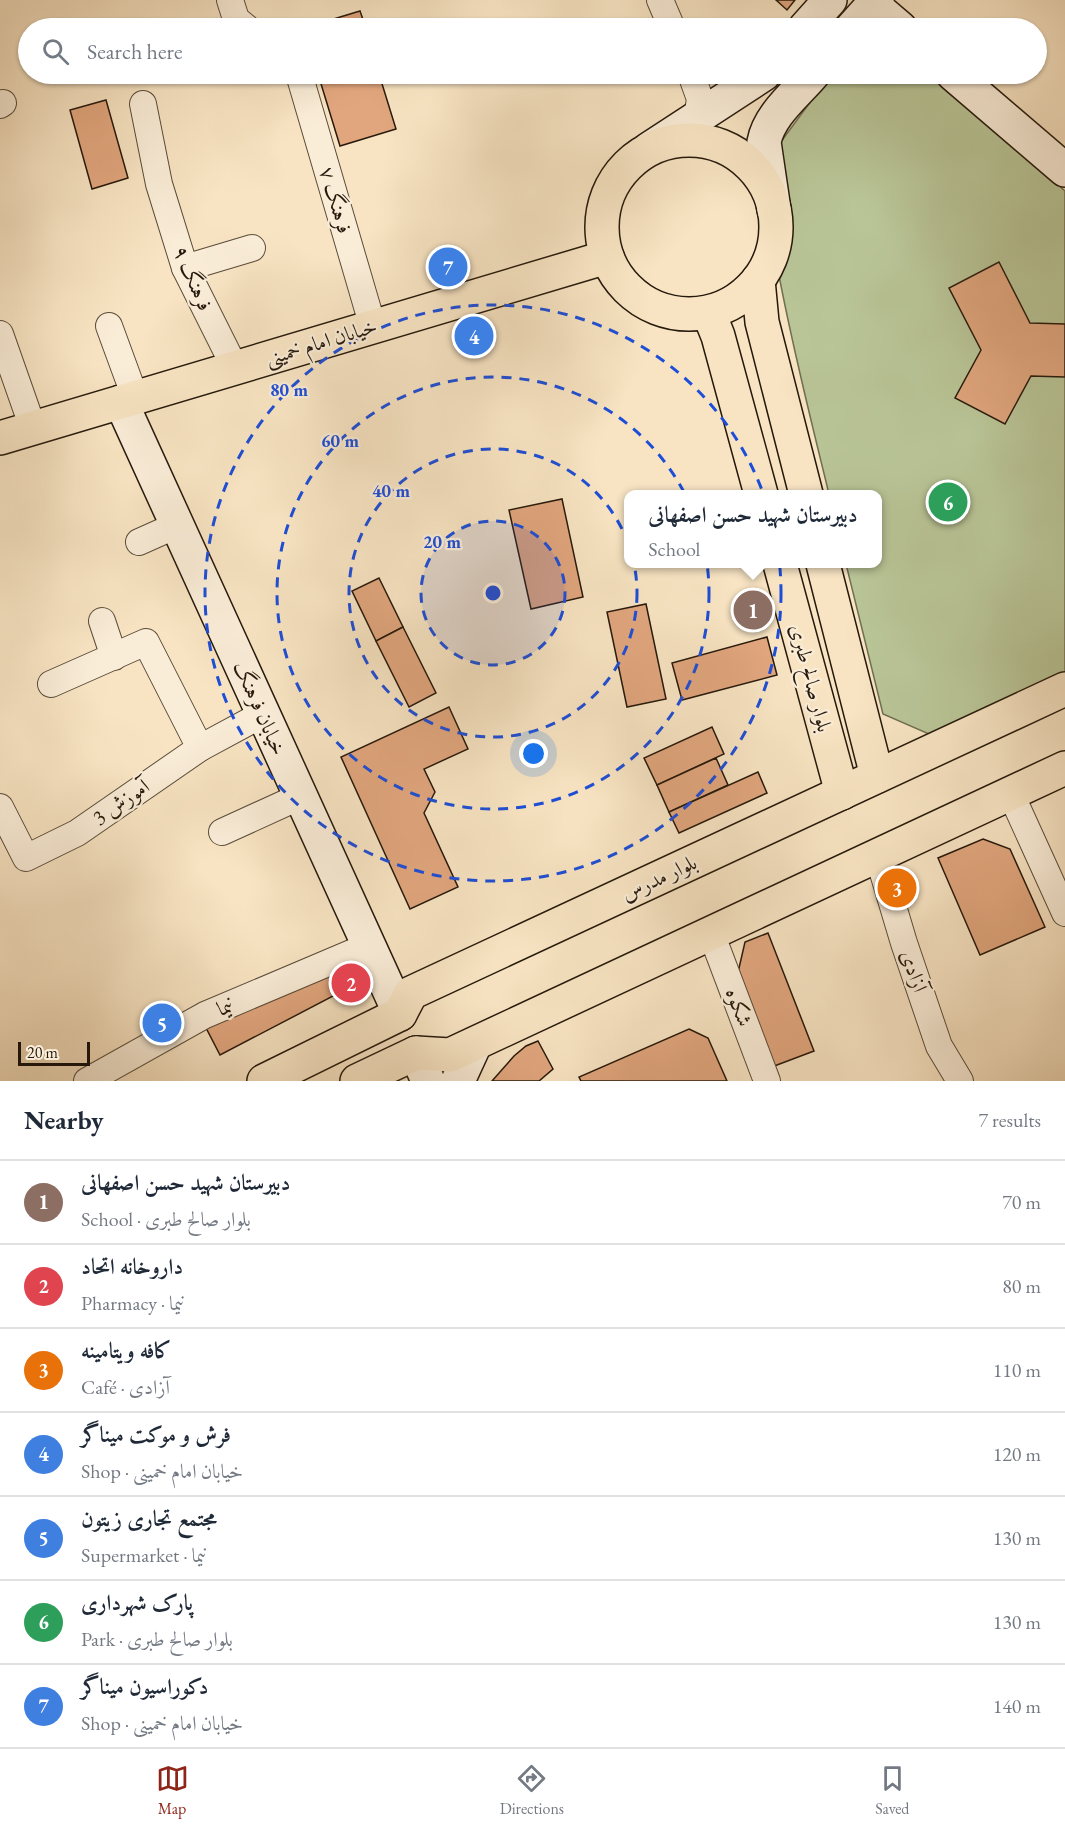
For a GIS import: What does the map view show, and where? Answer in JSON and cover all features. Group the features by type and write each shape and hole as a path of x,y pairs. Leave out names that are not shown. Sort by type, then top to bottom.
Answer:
{"main road":[{"path":"814,18 830,0"},
{"path":"867,11 881,18"},
{"path":"749,84 624,168 607,195 601,226 607,257 623,284 635,296 648,304 678,314 705,313 725,307 739,299 758,280 769,262 776,229 764,142 775,118 804,84"},
{"path":"965,84 1065,170"},
{"path":"649,149 664,142 695,139 726,147 752,166 769,192 774,210"},
{"name":"خیابان امام خمینی","path":"0,438 607,257"},
{"path":"758,280 762,322 805,490"},
{"path":"705,313 718,336 760,490"},
{"name":"خیابان فرهنگ","path":"128,400 177,525 400,1014"},
{"name":"بلوار صالح طبری","path":"781,568 842,793"},
{"name":"بلوار صالح طبری","path":"824,568 877,776"},
{"name":"بلوار مدرس","path":"264,1081 400,1014 411,993 1065,689"},
{"path":"357,1081 422,1067 475,1044 1065,768"},
{"path":"458,1081 475,1044"}],"street":[{"path":"230,0 236,18"},
{"path":"660,0 668,18"},
{"name":"فرهنگ ۷","path":"302,84 373,327"},
{"path":"695,84 700,99 697,118"},
{"name":"فرهنگ ۹","path":"143,104 159,184 185,268 235,368"},
{"path":"185,268 252,248"},
{"path":"109,326 128,400"},
{"path":"0,334 33,428"},
{"path":"139,542 177,525"},
{"path":"102,621 114,657"},
{"path":"51,684 146,642 200,748"},
{"name":"آموزش 3","path":"0,807 26,858 77,833 200,748 263,714"},
{"path":"1011,794 1065,913"},
{"path":"222,832 301,796"},
{"name":"آزادی","path":"878,856 904,943 939,1046 960,1081"},
{"name":"شکوه","path":"711,933 767,1081"},
{"name":"نیما","path":"87,1081 205,1015 368,946"}],"green space":[{"path":"824,84 942,84 1065,191 1065,676 938,738 883,714 847,568 882,568 882,490 828,490 783,298 763,166"}],"building":[{"path":"776,0 795,0 787,10"},
{"path":"360,11 362,18 337,18"},
{"path":"321,84 382,84 396,129 340,146"},
{"path":"106,100 128,178 92,189 70,110"},
{"path":"999,262 1030,323 1065,324 1065,377 1031,376 1005,424 955,398 981,350 949,288"},
{"path":"562,499 583,597 531,609 509,510"},
{"path":"379,578 403,627 376,641 352,591"},
{"path":"646,604 666,699 627,707 607,612"},
{"path":"403,627 436,693 409,707 376,641"},
{"path":"767,637 777,675 682,700 672,663"},
{"path":"449,707 468,749 424,769 435,792 424,813 458,887 410,909 341,757"},
{"path":"712,727 724,754 657,785 644,758"},
{"path":"716,758 728,785 669,812 657,785"},
{"path":"758,772 767,793 679,833 669,812"},
{"path":"983,839 1010,849 1045,927 980,955 938,858"},
{"path":"768,933 814,1051 769,1068 736,981 745,942"},
{"path":"344,948 360,978 358,983 220,1055 203,1022"},
{"path":"689,1029 708,1038 727,1081 581,1081 579,1077"},
{"path":"538,1041 553,1069 539,1081 492,1081 514,1056 526,1046"}],"place":[{"name":"دکوراسیون میناگر","path":"448,267"},
{"name":"فرش و موکت میناگر","path":"474,336"},
{"name":"پارک شهرداری","path":"948,502"},
{"name":"دبیرستان شهید حسن اصفهانی","path":"753,610"},
{"name":"کافه ویتامینه","path":"897,888"},
{"name":"داروخانه اتحاد","path":"351,983"},
{"name":"مجتمع تجاری زیتون","path":"162,1023"}]}
